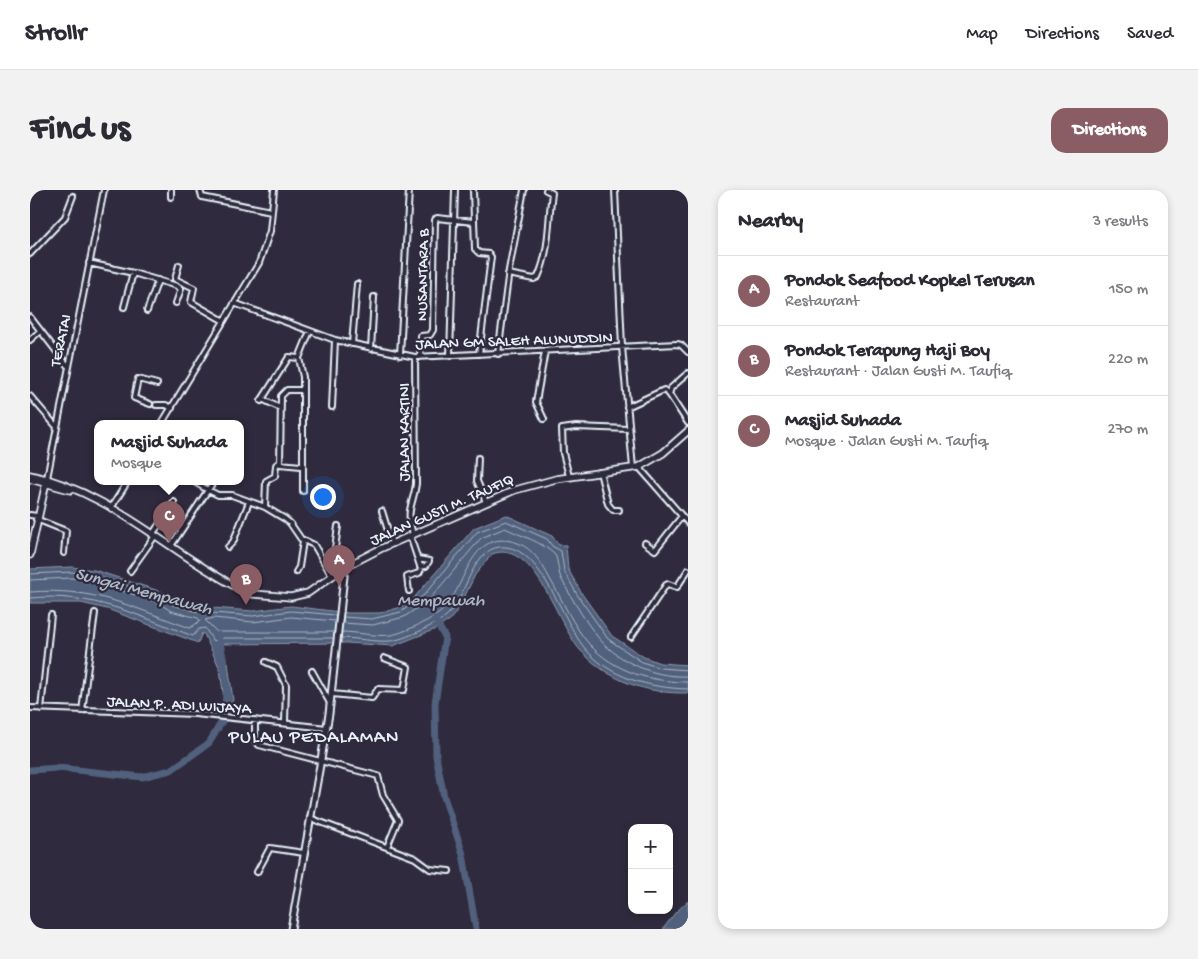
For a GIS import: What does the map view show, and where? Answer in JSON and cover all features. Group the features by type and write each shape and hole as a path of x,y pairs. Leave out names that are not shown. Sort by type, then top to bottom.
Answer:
{"main road":[{"name":"JALAN GUSTI M. TAUFIQ","path":"30,474 82,492 111,508 235,586 253,594 291,597 308,592 345,567 392,544 514,490 569,476 636,467 663,453 688,431"},
{"name":"JALAN GUSTI M. TAUFIQ","path":"30,479 46,481"},
{"name":"TERATAI","path":"30,555 46,481"}],"street":[{"name":"TERATAI","path":"46,481 67,365 104,190"},
{"path":"171,190 171,197"},
{"path":"200,190 202,197 272,211"},
{"path":"164,420 264,253 270,232 274,190"},
{"path":"400,355 409,190"},
{"path":"455,190 453,220 474,222"},
{"path":"473,190 475,249 479,253 489,254 491,257 479,354"},
{"path":"498,354 508,274 524,190"},
{"path":"508,274 534,279 538,277 551,218 549,206 552,193 546,190"},
{"path":"616,190 622,347 629,428 636,467 688,523"},
{"path":"30,254 65,217 73,196"},
{"name":"NUSANTARA B","path":"417,357 421,336 430,335 433,330 435,220 437,218 453,220 450,356"},
{"path":"89,263 133,273 180,288 176,303"},
{"path":"179,265 176,280 194,288 190,301 224,321"},
{"path":"124,307 133,273"},
{"path":"147,311 158,280"},
{"path":"352,344 357,284"},
{"path":"371,348 374,297"},
{"name":"JALAN GM SALEH ALUNUDDIN","path":"234,303 335,340 417,357 680,344 688,352"},
{"path":"30,317 67,365"},
{"path":"30,340 40,331"},
{"path":"303,491 301,466 303,377 299,358 310,331"},
{"path":"332,407 335,340"},
{"path":"544,418 536,402 545,351"},
{"path":"280,408 261,400 289,357 299,358"},
{"name":"JALAN KARTINI","path":"417,357 416,484 412,497 410,517 418,560"},
{"path":"669,394 671,388 688,373"},
{"path":"150,404 134,398 136,382 138,379 157,384"},
{"path":"265,507 266,481 268,478 275,476 276,465 280,462 281,396 284,391 303,390"},
{"path":"627,407 664,390 669,394 688,423"},
{"path":"30,396 56,426"},
{"path":"156,405 166,404 172,408"},
{"path":"569,476 563,453 562,430 576,427 629,428"},
{"path":"478,458 477,481 486,502"},
{"path":"280,462 283,465 301,466"},
{"path":"600,472 611,508 615,511 619,510"},
{"path":"111,508 125,485"},
{"path":"200,485 218,495 232,495 265,507 290,523 303,541 314,545 334,575"},
{"path":"170,546 211,485"},
{"path":"130,570 174,502"},
{"path":"228,547 233,542 249,502"},
{"path":"382,510 392,544"},
{"path":"30,515 66,531 64,553"},
{"path":"645,543 655,550 682,516"},
{"path":"334,575 334,556 338,526"},
{"path":"296,572 300,567 303,541"},
{"path":"409,591 407,577 418,573 420,566 418,560 428,561 426,566 420,566"},
{"path":"291,929 331,705 345,567"},
{"path":"631,637 666,585 677,587 688,570"},
{"path":"82,711 96,613"},
{"path":"41,709 51,615"},
{"path":"332,694 372,698 378,689 404,690 408,667 384,658"},
{"path":"266,662 277,666 286,685 285,722"},
{"path":"312,671 331,705"},
{"name":"JALAN P. ADI WIJAYA","path":"30,708 231,717 327,728"},
{"path":"255,720 257,744 378,776 383,795 398,820 387,848"},
{"path":"310,818 418,860 430,869 449,871"},
{"path":"257,872 270,848 304,853"}],"water":[{"name":"Mempawah","path":"506,515 552,536 559,545 566,545 568,569 582,594 612,636 644,657 660,663 688,665 688,693 658,691 630,684 616,678 592,661 572,639 533,571 521,559 507,553 492,554 475,575 459,608 450,620 436,629 393,646 346,643 219,644 228,663 233,700 229,708 224,700 220,669 204,634 202,633 198,643 107,609 81,603 30,603 30,569 72,567 94,570 162,592 174,600 199,607 253,611 291,606 348,613 380,613 398,608 413,599 474,528"},
{"path":"688,901 688,929 663,929 675,913"}],"waterway":[{"path":"435,620 445,637 435,703 436,756 444,797 463,854 476,929"},
{"path":"218,635 224,661"},
{"path":"30,770 58,768 142,777 171,770 209,743 224,718 226,694"}],"place":[{"name":"Masjid Suhada","path":"169,542"},
{"name":"Pondok Seafood Kopkel Terusan","path":"339,586"},
{"name":"Pondok Terapung Haji Boy","path":"246,605"}],"district":[{"name":"PULAU PEDALAMAN","path":"314,735"}],"water label":[{"name":"Sungai Mempawah","path":"144,590"}]}
